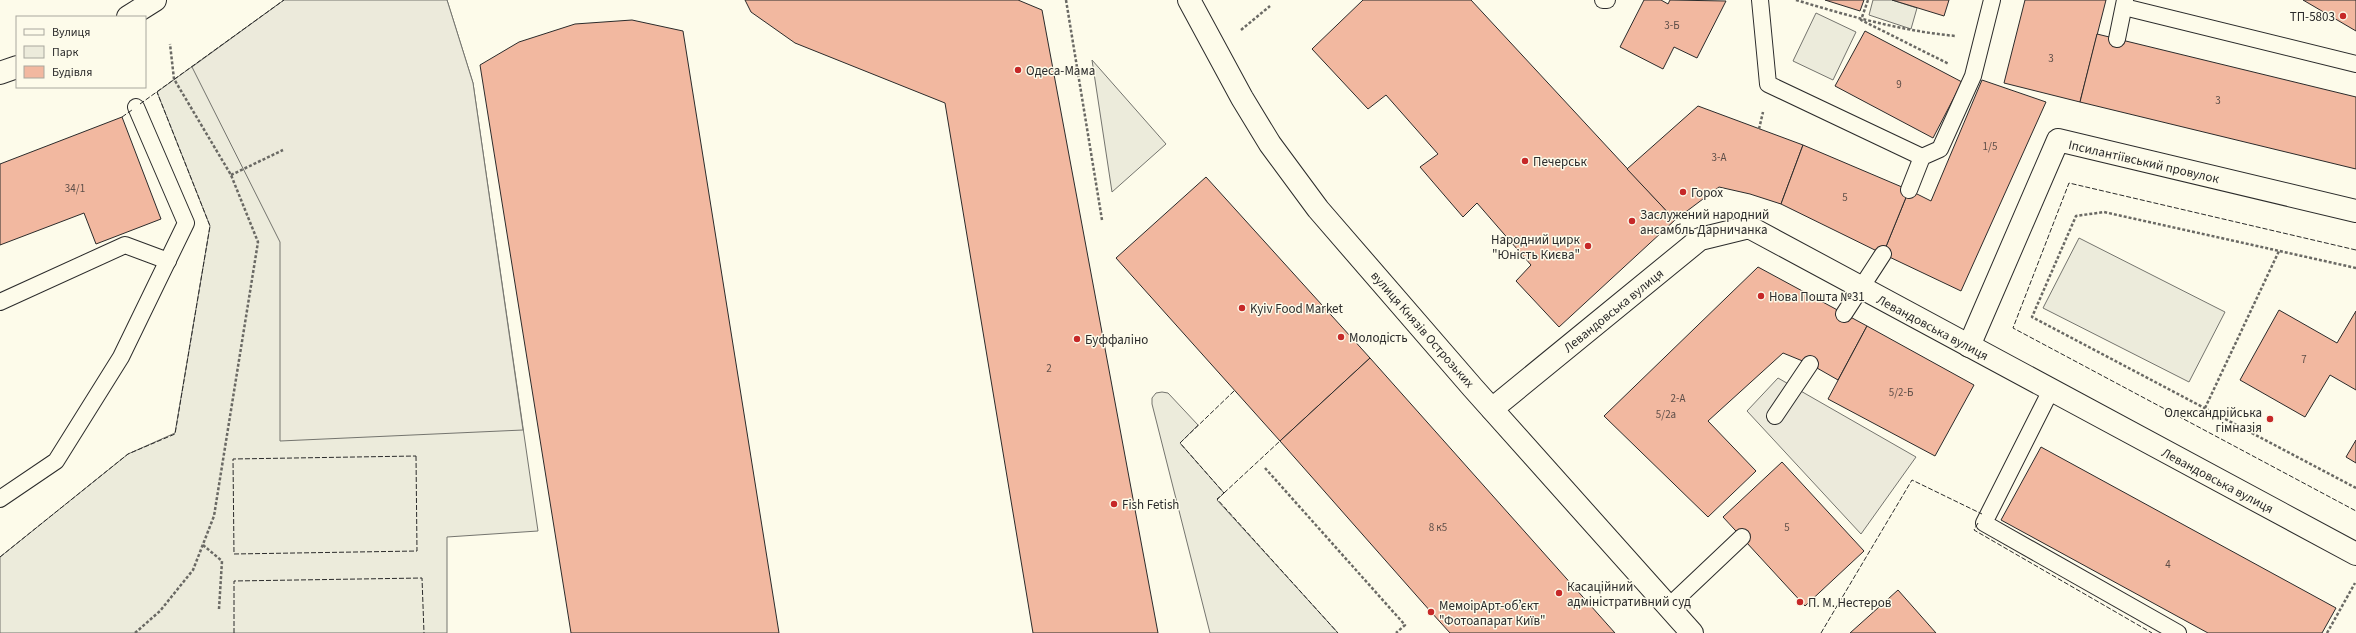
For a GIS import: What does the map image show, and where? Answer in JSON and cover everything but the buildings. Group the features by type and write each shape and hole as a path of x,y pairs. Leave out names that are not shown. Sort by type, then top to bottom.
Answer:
{"street":[{"path":"130,16 155,0"},
{"name":"вулиця Князів Острозьких","path":"1189,0 1242,98 1270,144 1318,209 1492,409 1692,633"},
{"path":"0,73 16,67"},
{"name":"Іпсилантіївський провулок","path":"1969,346 2058,140 2356,211"},
{"name":"Левандовська вулиця","path":"1492,409 1700,239 1749,227 2356,554"}],"lane":[{"path":"1760,0 1768,84 1922,157"},
{"path":"1909,190 1922,157 1940,149 1973,76 1992,0"},
{"path":"2117,39 2124,3 2356,64"},
{"path":"0,499 56,460 121,357 186,223 136,107"},
{"path":"0,302 125,245 168,261"},
{"path":"1844,314 1863,288 1883,254"},
{"path":"1776,416 1810,364"},
{"path":"2051,390 1984,523 2178,633"},
{"path":"1668,607 1742,537"}],"path":[{"path":"1066,0 1102,220"},
{"path":"1796,0 1861,20 1920,32 1982,39"},
{"path":"1861,20 1868,0"},
{"path":"1241,30 1270,6"},
{"path":"1861,20 1973,76"},
{"path":"135,633 160,611 193,570 214,516 258,242 231,175 174,79 170,44"},
{"path":"231,175 283,150"},
{"path":"2356,268 2104,212 2076,216 2032,317 2356,488"},
{"path":"2204,408 2279,251"},
{"path":"1265,468 1405,625 1396,633"},
{"path":"203,545 222,561 219,609"},
{"path":"2327,633 2356,580"}],"green space":[{"path":"284,0 447,0 473,83 538,531 447,537 447,633 0,633 0,557 128,454 175,433 210,226 157,92"},
{"path":"1873,0 1892,0 1917,8 1911,29 1869,15"},
{"path":"1816,13 1856,32 1833,80 1793,61"},
{"path":"1092,60 1166,144 1112,192"},
{"path":"2079,238 2225,312 2189,382 2043,308"},
{"path":"1156,393 1168,393 1198,425 1180,443 1224,493 1217,500 1338,633 1210,633 1152,404 1152,398"}],"shaded area":[{"path":"284,0 447,0 473,83 523,430 280,441 280,242 192,67"},
{"path":"1778,378 1916,457 1861,534 1747,411"}],"fence":[{"path":"140,104 284,0"},
{"path":"0,557 128,454 175,434 210,226 157,92"},
{"path":"122,117 132,110"},
{"path":"2356,250 2069,183 2013,328 2356,511"},
{"path":"1234,391 1180,443 1224,493 1217,499 1338,633"},
{"path":"1224,493 1280,441"},
{"path":"416,456 417,551 234,554 233,459 416,456"},
{"path":"1821,633 1912,480 1982,514"},
{"path":"1978,523 1974,530 2152,633"},
{"path":"234,633 234,581 422,578 424,633"}],"place":[{"name":"ТП-5803","path":"2343,16"},
{"name":"Одеса-Мама","path":"1018,70"},
{"name":"Печерськ","path":"1525,161"},
{"name":"Горох","path":"1683,192"},
{"name":"Заслужений народний ансамбль Дарничанка","path":"1632,221"},
{"name":"Народний цирк \"Юність Києва\"","path":"1588,246"},
{"name":"Нова Пошта №31","path":"1761,296"},
{"name":"Kyiv Food Market","path":"1242,308"},
{"name":"Молодiсть","path":"1341,337"},
{"name":"Буффаліно","path":"1077,339"},
{"name":"Олександрійська гімназія","path":"2270,419"},
{"name":"Fish Fetish","path":"1114,504"},
{"name":"Касаційний адміністративний суд","path":"1559,593"},
{"name":"П. М. Нестеров","path":"1800,602"},
{"name":"МемоірАрт-обʼєкт \"Фотоапарат Київ\"","path":"1431,612"}]}
